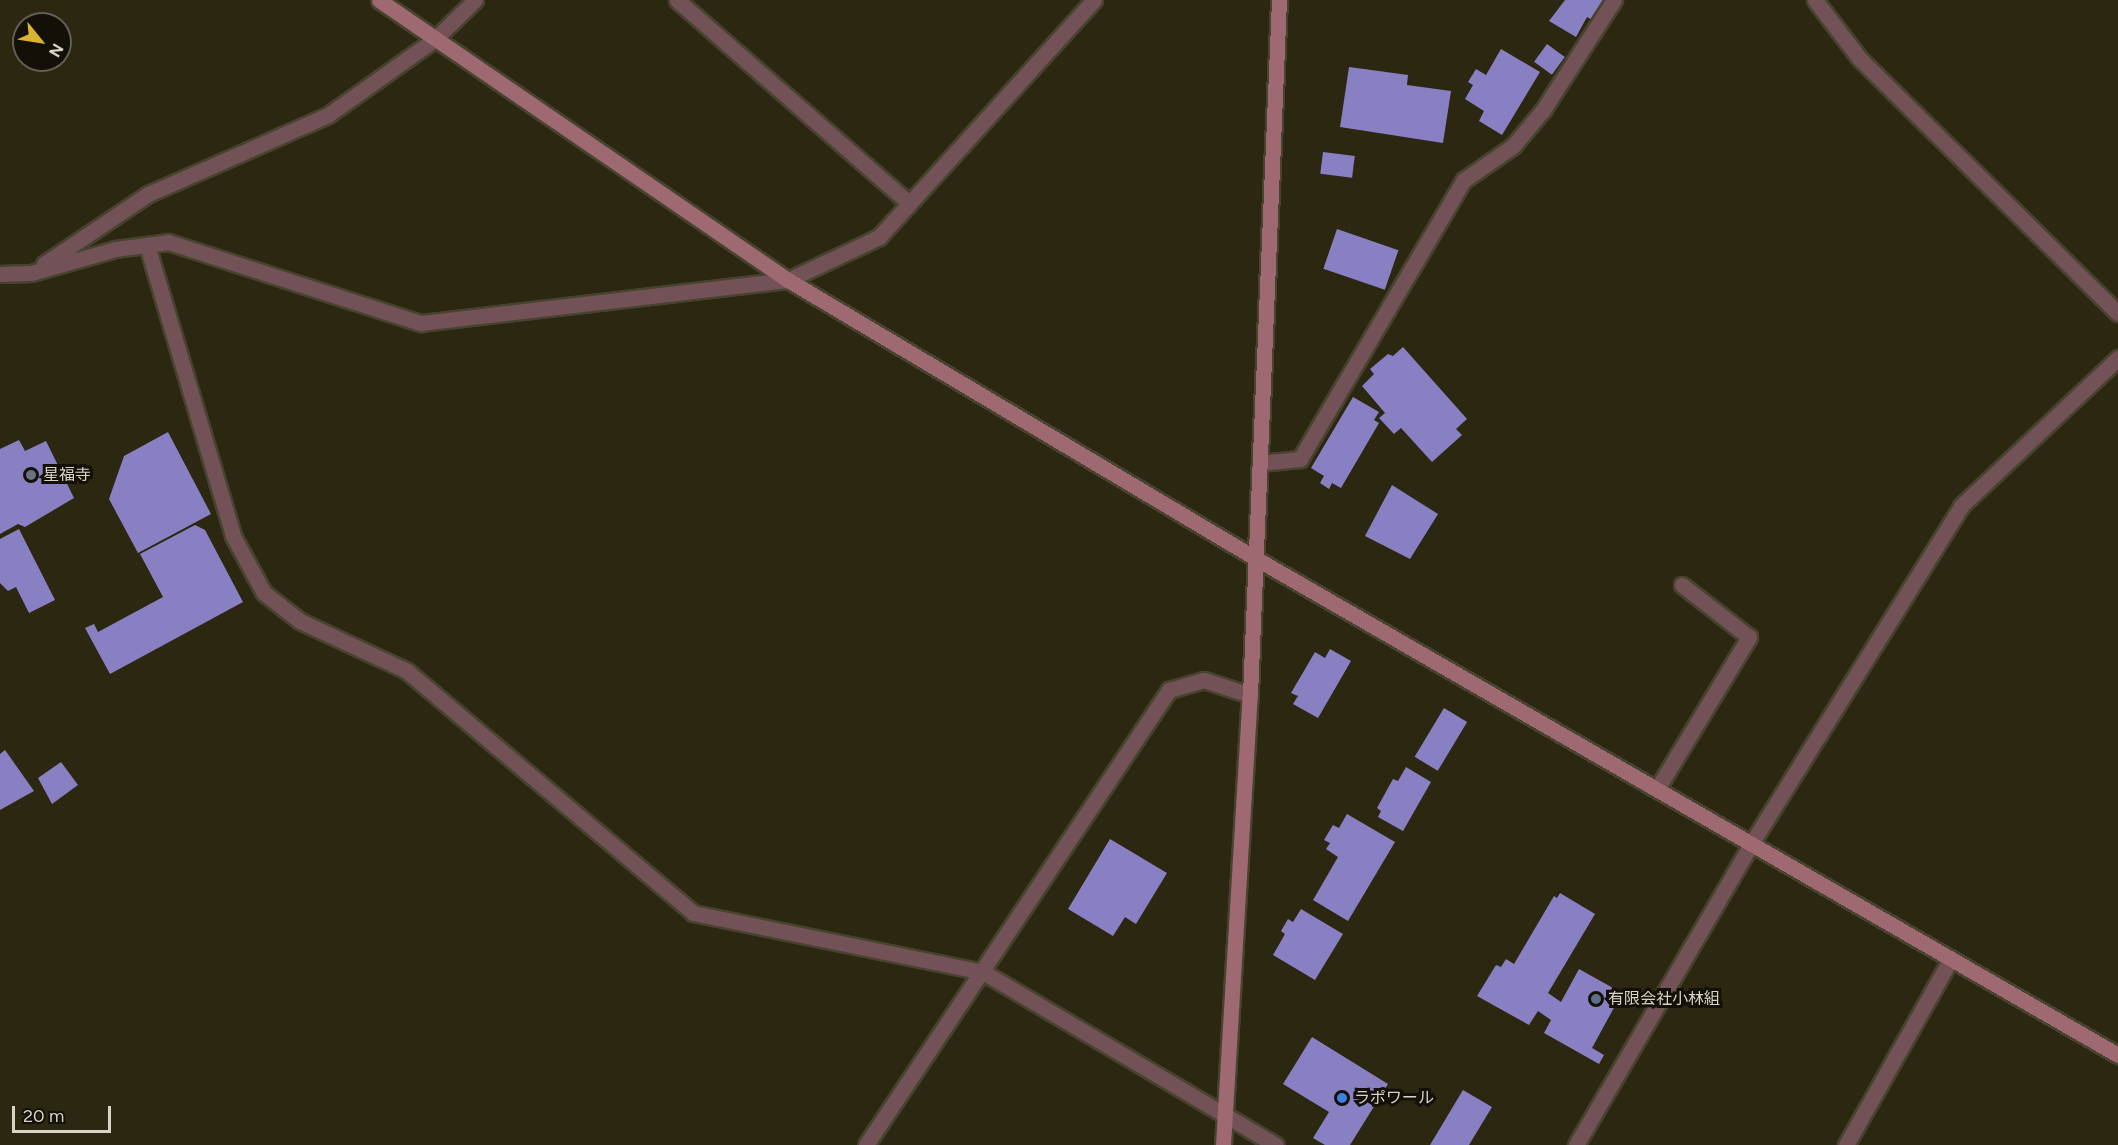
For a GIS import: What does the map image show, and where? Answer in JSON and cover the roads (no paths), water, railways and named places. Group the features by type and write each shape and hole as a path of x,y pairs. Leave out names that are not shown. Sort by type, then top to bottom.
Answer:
{"street":[{"path":"379,0 788,280 1255,558 2118,1055"},
{"path":"31,273 148,194 328,115 435,39 476,0"},
{"path":"676,0 909,203"},
{"path":"0,274 31,273 115,249 168,242 421,323 788,280 879,237 1094,0"},
{"path":"1223,1145 1250,695 1279,0"},
{"path":"1260,463 1300,459 1464,180 1513,146 1535,119 1614,0"},
{"path":"1815,0 1860,59 2118,313"},
{"path":"147,245 233,536 264,593 300,621 407,671 693,913 983,972 1276,1145"},
{"path":"1576,1145 1751,844 1961,506 2118,358"},
{"path":"1657,789 1749,637 1682,585"},
{"path":"866,1145 1169,690 1204,680 1250,695"},
{"path":"1846,1145 1951,959"}],"place":[{"name":"星福寺","path":"31,475"},
{"name":"有限会社小林組","path":"1596,999"},
{"name":"ラポワール","path":"1342,1098"}]}
